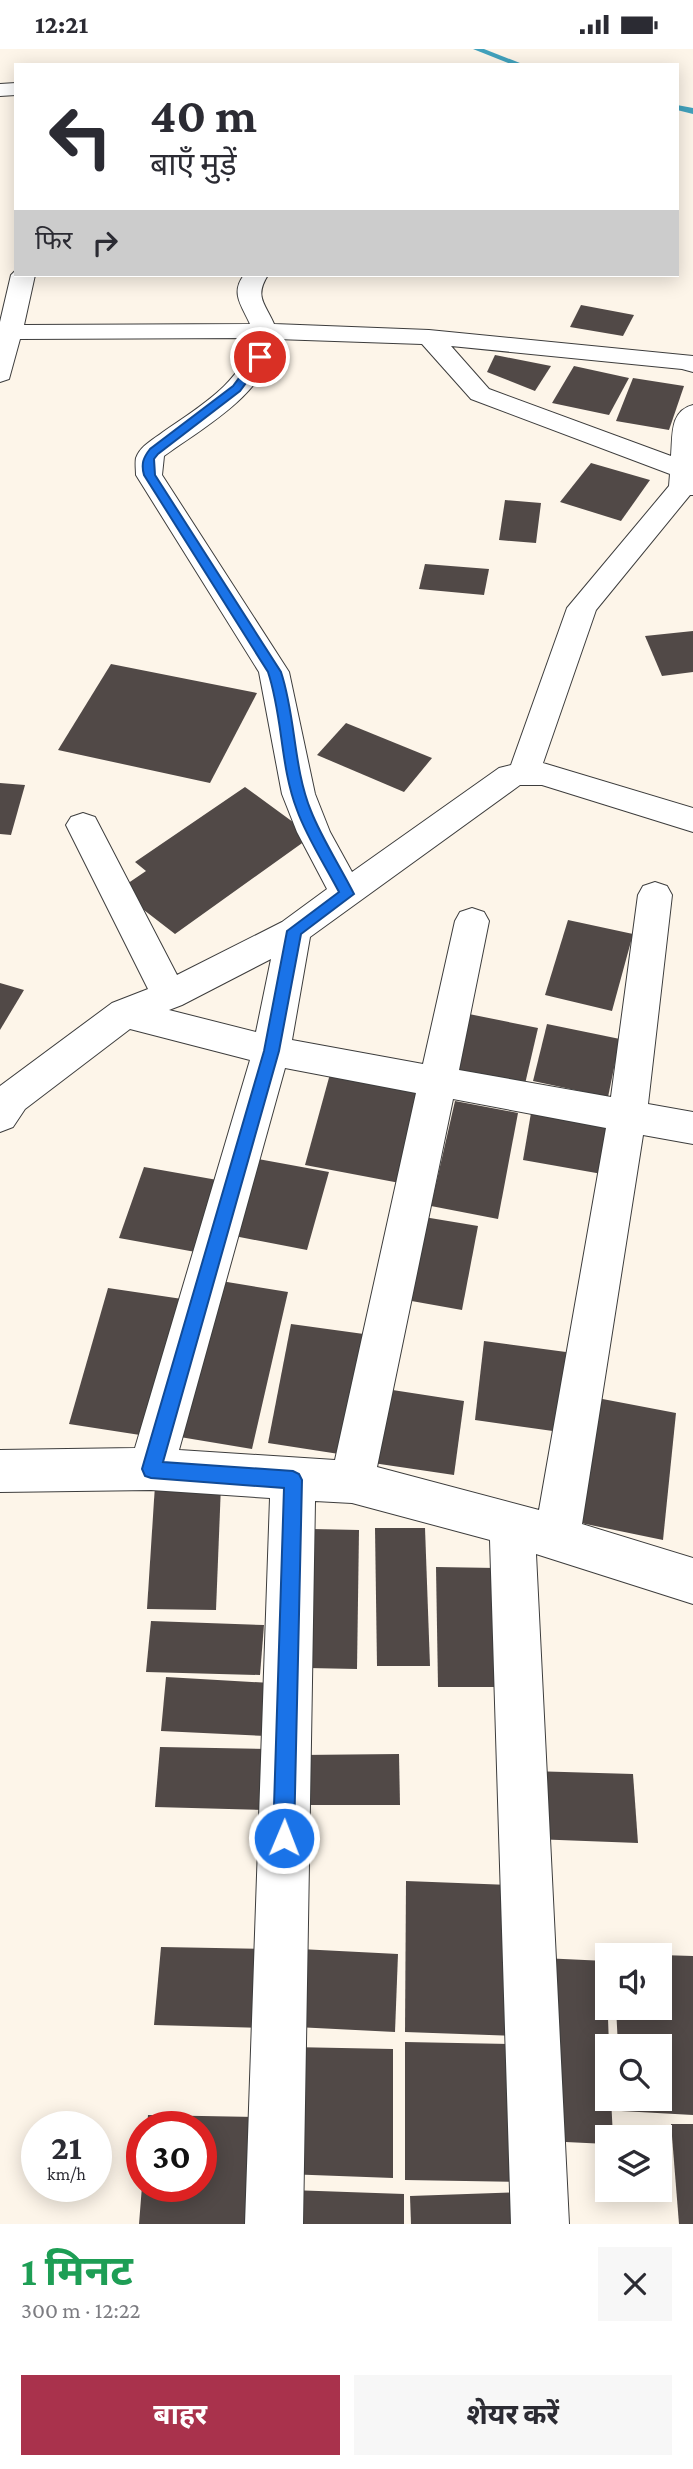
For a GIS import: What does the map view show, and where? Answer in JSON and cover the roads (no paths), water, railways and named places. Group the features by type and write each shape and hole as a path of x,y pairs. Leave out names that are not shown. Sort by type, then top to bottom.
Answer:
{"street":[{"path":"0,374 5,332 22,277"},
{"path":"254,277 248,284 247,293 264,332 260,357 237,388 154,451 147,467 149,475 274,672 283,697 296,783 304,810 347,894"},
{"path":"5,332 264,332 429,337 688,362 693,365"},
{"path":"429,337 481,394 686,481"},
{"path":"524,773 582,608 686,481 687,420 693,413"},
{"path":"0,1116 12,1098 125,1013 169,995 294,931 510,776 524,773 543,774 693,820"},
{"path":"83,825 169,995"},
{"path":"540,2224 535,1532 627,1117 655,895"},
{"path":"352,1482 472,921"},
{"path":"151,1469 271,1051 294,931"},
{"path":"125,1013 271,1051 693,1128"},
{"path":"0,1471 151,1469 352,1482 535,1532 693,1581"},
{"path":"274,2224 293,1480"}],"waterway":[{"path":"477,49 516,63"},
{"path":"679,108 693,111"}]}
